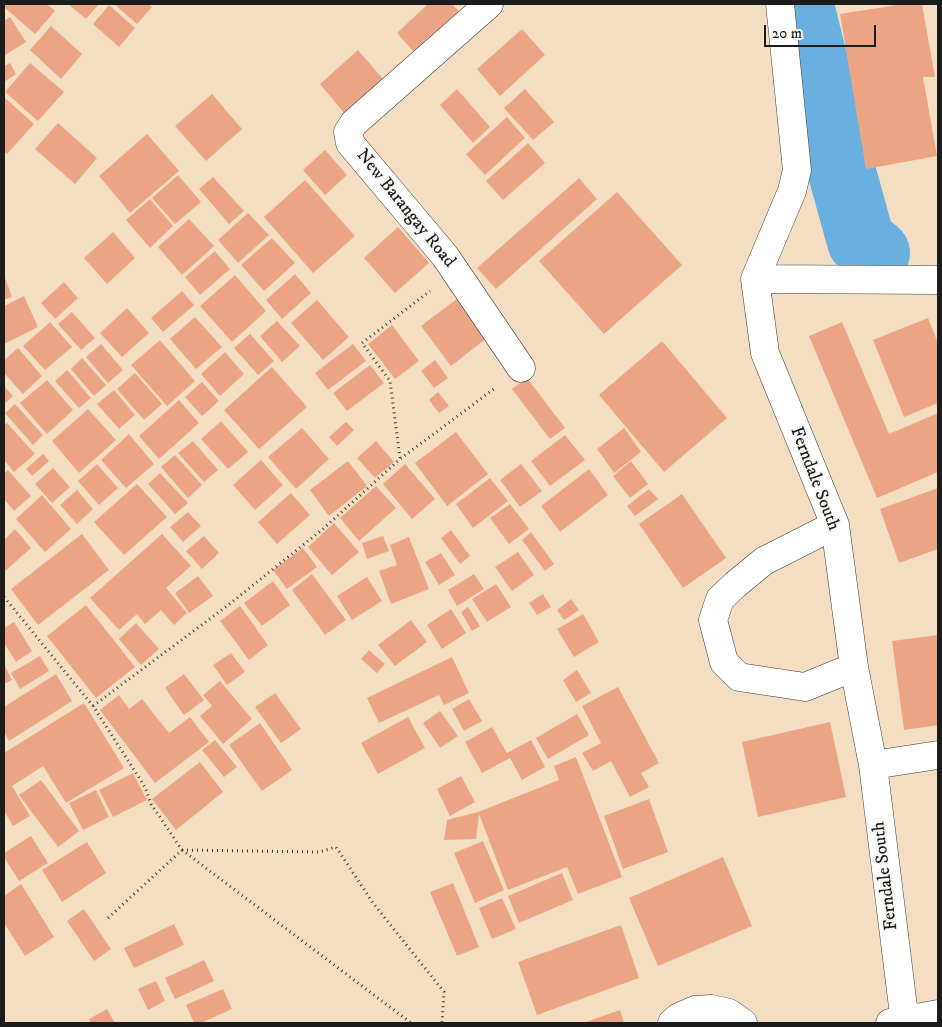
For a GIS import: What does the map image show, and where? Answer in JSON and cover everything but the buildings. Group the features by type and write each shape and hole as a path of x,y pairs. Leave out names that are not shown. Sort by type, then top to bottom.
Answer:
{"street":[{"name":"New Barangay Road","path":"490,4 354,123 348,132 350,143 446,256 521,368"},
{"path":"780,4 797,170 792,191 755,279 938,280"},
{"name":"Ferndale South","path":"755,279 765,353 835,525 854,667 873,765 900,1022"},
{"path":"835,525 757,566 720,599 712,620 724,662 739,678 805,687 854,667"},
{"path":"873,765 938,755"},
{"path":"672,1023 679,1017 695,1010 712,1009 729,1013 743,1023"},
{"path":"900,1022 938,1014"}],"path":[{"path":"400,459 390,381 362,343 440,283 446,256"},
{"path":"93,706 227,606 323,529 400,459 521,368"},
{"path":"4,596 93,706 145,787 151,804 182,850 411,1023"},
{"path":"107,919 182,850 319,852 336,847 373,903 444,992 442,1023"}],"waterway":[{"path":"802,14 836,151 861,241 876,253"}]}
